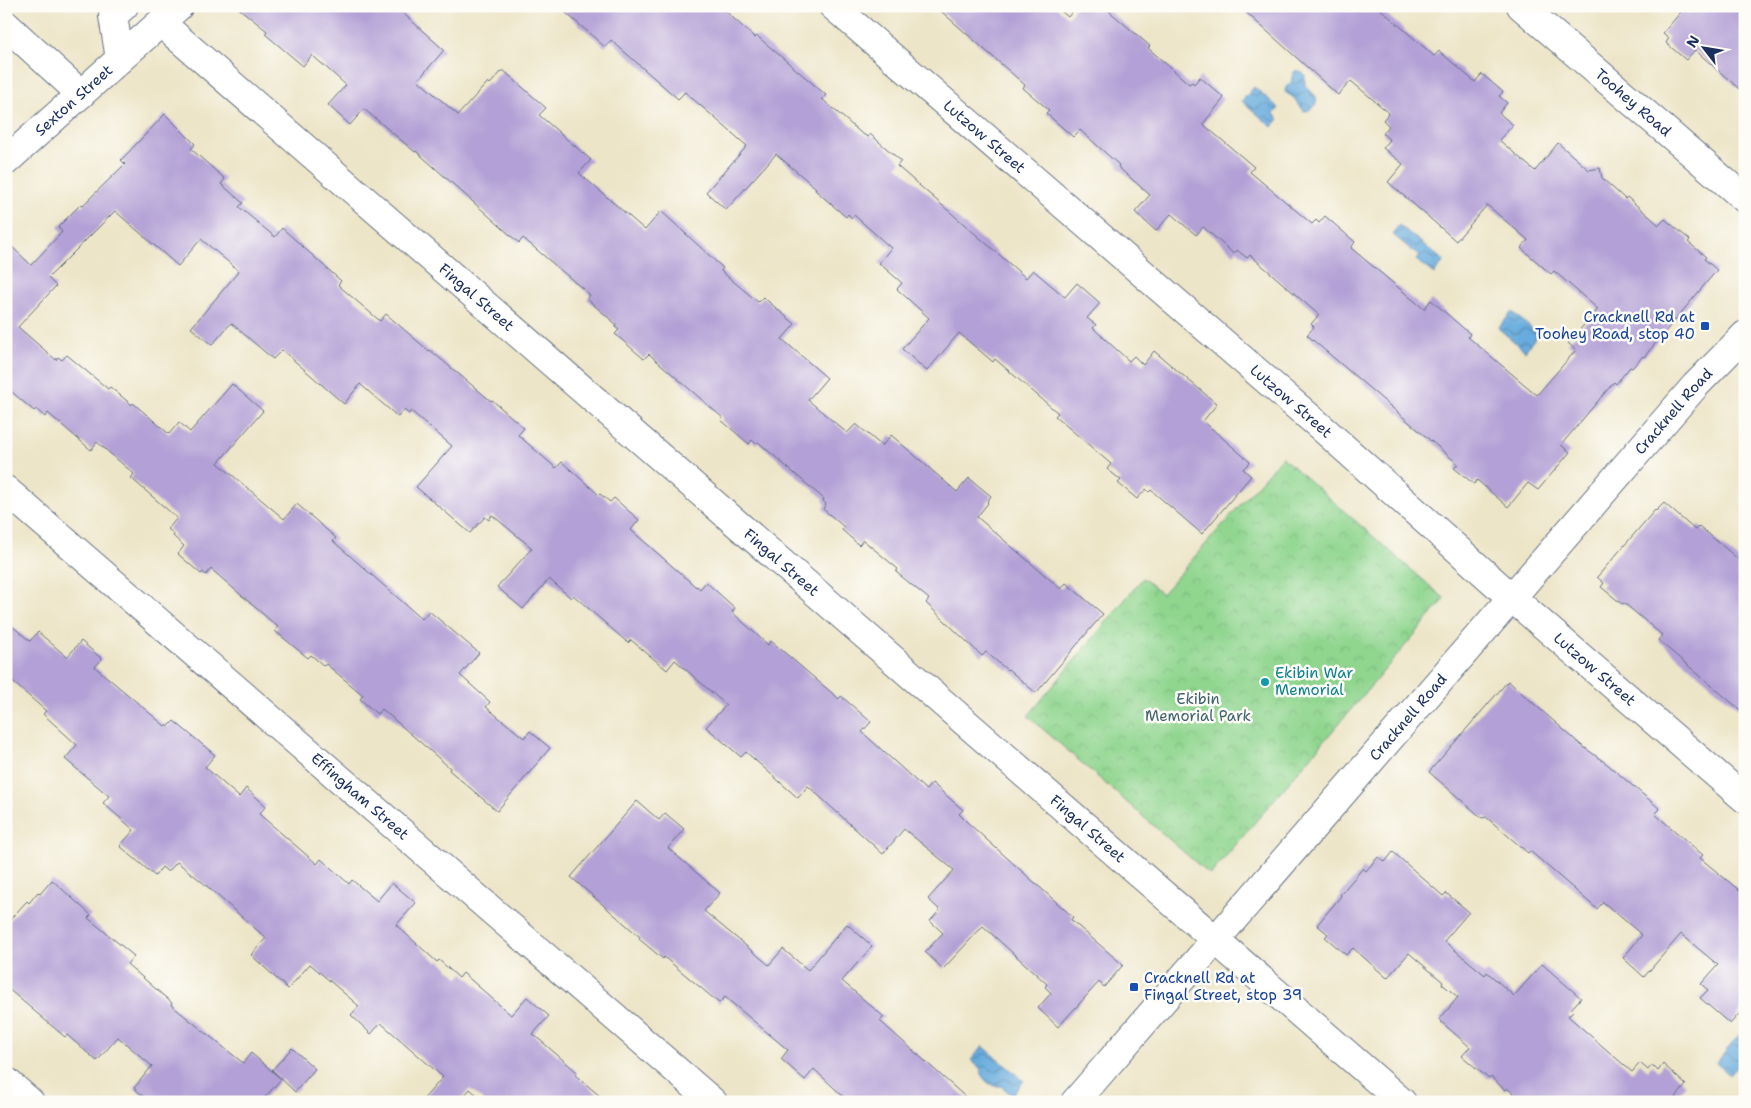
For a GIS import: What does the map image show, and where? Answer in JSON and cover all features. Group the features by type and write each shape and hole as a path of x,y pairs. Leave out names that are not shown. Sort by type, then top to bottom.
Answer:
{"street":[{"name":"Sexton Street","path":"120,59 113,16 124,6"},
{"name":"Lutzow Street","path":"833,6 1322,428 1512,598 1745,799"},
{"name":"Toohey Road","path":"1521,6 1745,199"},
{"name":"Sexton Street","path":"6,161 170,15"},
{"name":"Fingal Street","path":"170,15 1215,940 1402,1102"},
{"path":"6,25 81,94"},
{"name":"Cracknell Road","path":"1075,1102 1695,386 1745,335"},
{"name":"Effingham Street","path":"6,490 713,1102"},
{"path":"6,1082 30,1102"}],"green space":[{"name":"Ekibin Memorial Park","path":"1282,457 1445,599 1210,875 1028,716 1143,578 1162,594"}],"water":[{"path":"1297,70 1305,75 1306,87 1317,100 1312,109 1307,111 1304,111 1293,97 1285,92 1286,87 1291,83 1293,73"},
{"path":"1254,87 1279,108 1274,114 1279,119 1272,127 1242,101"},
{"path":"1399,225 1444,261 1434,274 1416,260 1419,256 1392,234"},
{"path":"1512,312 1538,334 1525,351 1498,328"},
{"path":"1741,1033 1745,1036 1745,1058 1730,1075 1716,1063"},
{"path":"983,1046 1024,1081 1012,1095 1001,1086 994,1086 987,1082 982,1076 981,1069 971,1060"}],"building":[{"path":"236,6 395,6 444,50 418,80 458,115 488,82 490,84 503,70 546,108 539,115 591,160 579,173 645,230 661,211 723,268 721,271 758,302 763,297 795,324 782,339 827,378 808,400 847,433 856,424 882,446 891,435 957,492 969,478 991,496 977,517 1061,589 1066,583 1103,614 1036,693 986,652 982,656 926,603 929,599 896,572 898,569 863,540 859,545 842,530 844,527 823,509 826,504 823,501 824,499 758,442 756,444 752,440 749,444 721,420 723,418 649,354 644,359 615,334 619,330 615,327 617,325 587,299 590,295 523,238 519,243 416,151 364,109 350,125 328,105 346,85 312,55 303,66 265,34 267,31"},
{"path":"558,6 720,6 755,38 757,36 826,95 822,99 861,133 868,137 870,134 901,161 897,166 1026,278 1033,270 1065,297 1077,283 1100,303 1087,318 1096,325 1093,328 1129,361 1134,356 1143,365 1154,351 1217,404 1203,421 1250,462 1243,469 1251,476 1202,534 1151,490 1149,492 1146,489 1137,499 1118,483 1121,480 1107,469 1111,464 1055,416 1058,413 995,359 993,362 959,333 927,371 902,349 929,318 897,289 902,283 879,263 891,248 854,215 852,218 848,214 846,217 776,154 726,210 706,192 747,146 685,92 678,99 611,40 605,47"},
{"path":"935,6 1055,6 1068,17 1077,6 1103,6 1150,46 1148,48 1189,84 1192,82 1194,84 1200,77 1224,98 1203,124 1254,167 1250,172 1312,224 1316,220 1319,223 1325,216 1355,242 1351,248 1424,309 1431,300 1470,334 1468,337 1537,395 1576,350 1568,343 1598,309 1554,271 1551,274 1521,248 1528,240 1487,205 1456,241 1388,182 1403,164 1383,148 1390,140 1383,134 1389,126 1383,120 1389,113 1351,81 1338,95 1239,6 1377,6 1434,56 1439,51 1475,82 1482,74 1503,92 1499,96 1507,103 1499,113 1513,125 1499,140 1535,171 1558,143 1589,170 1600,168 1602,178 1625,199 1627,197 1659,225 1665,219 1690,240 1688,242 1706,257 1704,259 1717,270 1644,357 1632,368 1630,367 1616,384 1614,382 1561,445 1570,452 1538,490 1528,483 1508,507 1477,480 1474,484 1454,468 1458,464 1307,335 1314,327 1311,324 1319,315 1250,255 1247,258 1237,250 1234,254 1203,227 1196,235 1171,214 1156,231 1135,212 1150,195 1080,130 1073,137 1046,113 1049,110 1023,88 1025,85"},
{"path":"1686,6 1745,6 1745,94 1695,50 1686,60 1666,43 1669,38 1663,33"},
{"path":"165,114 195,144 191,149 225,179 221,184 243,203 239,207 275,237 282,228 341,281 338,285 380,321 386,314 429,351 492,400 524,428 518,435 556,468 562,462 599,495 610,502 614,498 639,520 631,530 696,587 700,589 706,582 735,608 732,612 768,645 771,641 839,699 841,696 871,722 862,732 926,790 932,783 963,810 959,814 967,822 1073,917 1071,920 1123,965 1104,987 1099,982 1058,1027 1038,1008 1051,993 1045,987 1047,984 983,926 943,969 925,952 943,933 930,921 940,910 928,899 954,870 904,829 883,854 808,786 798,798 746,752 741,757 706,727 726,705 675,660 667,670 631,640 628,643 573,595 571,598 549,579 523,609 497,587 532,548 492,515 489,520 485,517 470,533 416,487 452,446 411,411 409,414 404,410 398,417 360,384 344,404 282,350 273,359 231,323 212,345 191,328 239,271 201,239 178,266 115,211 48,278 56,286 18,327 56,360 58,357 62,360 67,355 108,389 110,387 132,405 133,403 169,434 179,422 190,432 232,384 263,411 218,463 284,519 297,504 336,538 333,541 422,619 429,611 479,653 460,675 490,702 486,707 524,738 530,731 550,748 497,811 382,709 377,714 360,699 363,695 326,664 324,666 311,655 308,658 275,631 278,627 211,569 206,575 203,572 201,574 178,554 184,546 168,529 177,518 131,478 134,474 97,442 91,450 48,413 45,417 36,409 34,411 6,387 6,241 31,265 62,232 58,227 125,164 121,160"},
{"path":"1664,503 1695,530 1699,526 1745,565 1745,714 1658,640 1662,635 1624,603 1622,604 1601,587 1604,583 1597,577 1655,510"},
{"path":"6,621 30,641 38,632 67,657 81,641 102,659 95,667 165,726 168,727 174,721 215,755 205,767 239,797 246,788 266,806 259,814 317,864 321,859 349,884 352,880 377,901 392,883 416,903 396,925 437,962 439,960 459,978 463,973 511,1015 527,997 549,1016 533,1034 577,1072 575,1075 607,1102 485,1102 470,1089 459,1102 421,1102 443,1077 381,1023 371,1034 351,1015 359,1006 310,964 288,989 251,955 266,938 201,881 177,862 168,872 162,867 155,876 120,846 134,830 103,803 109,796 65,759 77,745 43,714 46,711 6,676"},
{"path":"1508,681 1581,745 1607,764 1660,809 1655,814 1703,855 1700,858 1745,895 1745,1007 1730,1024 1700,998 1708,990 1701,984 1718,965 1681,934 1644,977 1623,958 1642,935 1603,902 1597,909 1530,851 1528,853 1486,817 1482,818 1429,772"},
{"path":"637,801 659,820 665,813 684,829 668,848 720,893 704,911 769,965 783,949 808,970 847,924 872,946 842,981 884,1017 880,1021 971,1102 849,1102 814,1069 805,1080 781,1059 788,1050 725,997 719,1003 664,957 663,959 639,939 640,937 571,877"},
{"path":"1393,852 1443,896 1446,893 1469,912 1444,941 1485,975 1487,972 1514,996 1542,964 1581,998 1571,1009 1573,1011 1568,1016 1632,1072 1640,1063 1648,1070 1652,1065 1658,1071 1663,1064 1686,1085 1672,1102 1523,1102 1507,1088 1505,1090 1491,1077 1489,1079 1462,1056 1470,1047 1439,1020 1458,997 1409,953 1387,978 1353,948 1346,955 1325,937 1328,934 1317,925 1340,895 1363,868 1366,871 1378,857 1385,862"},
{"path":"52,880 91,915 88,918 134,956 127,964 172,1003 171,1005 243,1063 251,1053 281,1079 261,1102 150,1102 134,1088 152,1066 118,1037 97,1061 67,1035 65,1037 6,987 6,924 27,901 29,903 38,892 40,894"},
{"path":"292,1048 315,1069 295,1092 272,1070"}],"place":[{"name":"Cracknell Rd at Toohey Road, stop 40","path":"1705,326"},
{"name":"Ekibin War Memorial","path":"1265,682"},
{"name":"Cracknell Rd at Fingal Street, stop 39","path":"1134,987"}]}
